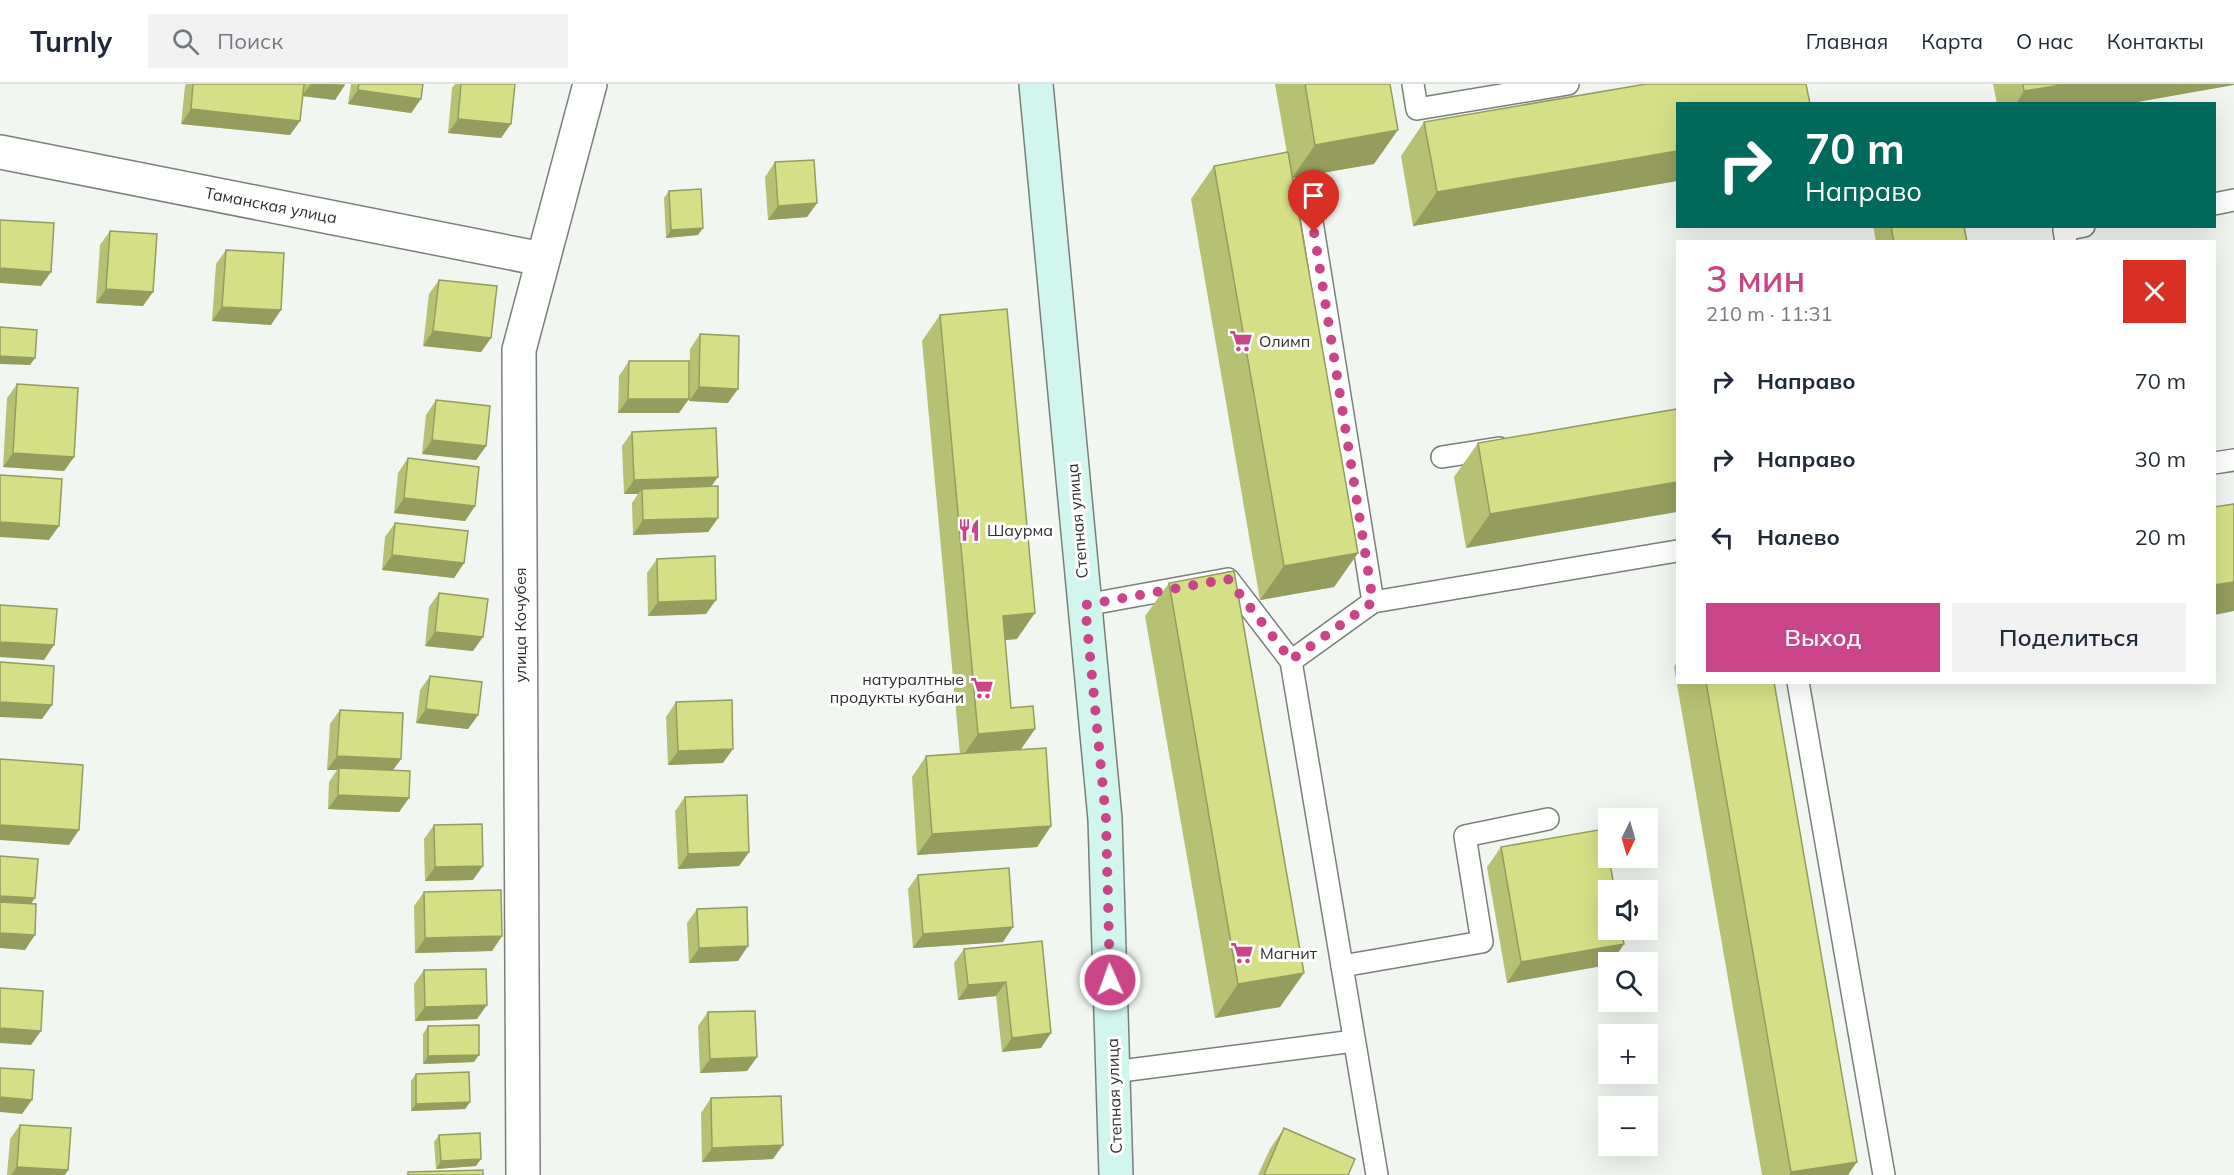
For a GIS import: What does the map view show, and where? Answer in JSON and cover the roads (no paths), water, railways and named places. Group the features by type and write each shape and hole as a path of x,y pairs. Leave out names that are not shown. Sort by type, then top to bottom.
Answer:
{"main road":[{"name":"Степная улица","path":"1036,84 1106,819 1116,1175"}],"street":[{"name":"улица Кочубея","path":"523,1175 519,350 590,84"},
{"name":"Таманская улица","path":"0,152 542,259"}],"lane":[{"path":"1413,84 1417,109 1568,84"},
{"path":"2216,204 2234,201"},
{"path":"1310,209 1373,602"},
{"path":"2066,240 2064,230 2074,228"},
{"path":"1442,457 1524,444"},
{"path":"2216,463 2234,460"},
{"path":"1291,660 1373,602 1676,551"},
{"path":"1085,605 1228,579 1291,660 1377,1175"},
{"path":"1798,684 1884,1175"},
{"path":"1342,966 1482,942 1465,836 1548,819"},
{"path":"1113,1072 1354,1041"}],"place":[{"name":"Олимп","path":"1241,341"},
{"name":"Шаурма","path":"969,530"},
{"name":"натуралтные продукты кубани","path":"982,688"},
{"name":"Магнит","path":"1242,953"}]}
